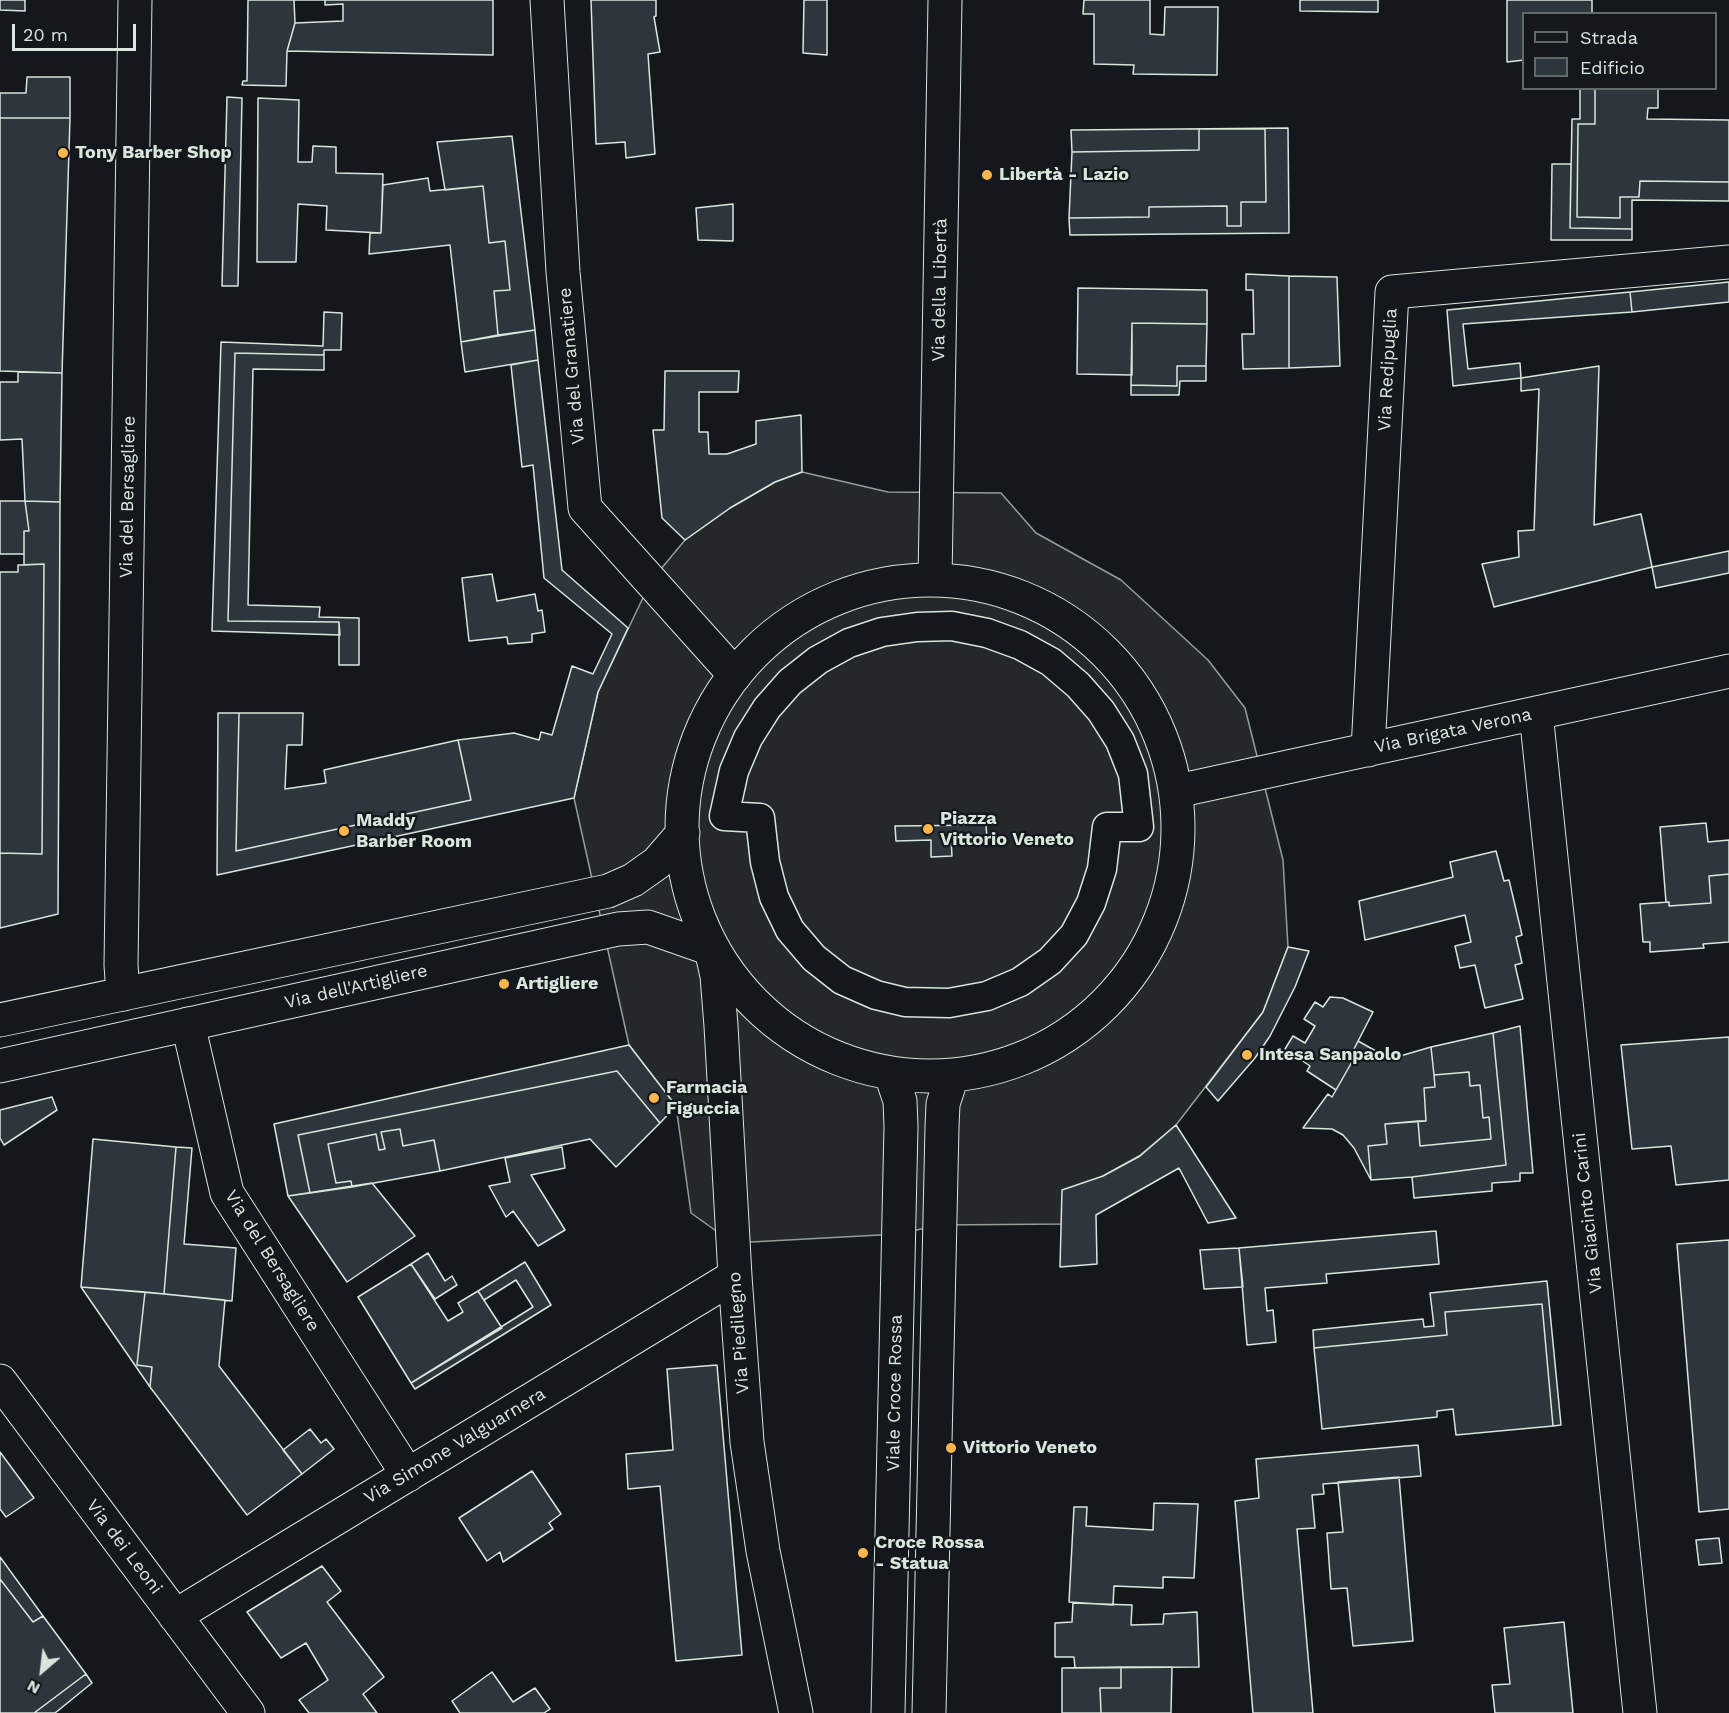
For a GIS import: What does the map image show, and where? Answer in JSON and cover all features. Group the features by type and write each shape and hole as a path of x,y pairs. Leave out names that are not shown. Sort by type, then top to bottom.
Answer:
{"street":[{"name":"Via del Bersagliere","path":"123,994 135,0"},
{"name":"Via del Granatiere","path":"546,0 563,272 585,508 735,675"},
{"name":"Via della Libertà","path":"935,579 945,0"},
{"name":"Via Redipuglia","path":"1368,750 1392,292 1729,262"},
{"path":"935,579 997,589 1057,614 1109,655 1149,708 1167,751 1177,791 1180,824 1175,880 1157,932 1129,980 1090,1020 1044,1050 992,1069 952,1076 891,1074 837,1058 778,1024 731,975 711,950 695,917 683,866 684,797 693,753 711,712 735,675 767,641 789,623 822,604 857,591 894,582 935,579"},
{"path":"952,626 987,633 1020,645 1051,663 1078,685 1101,711 1120,741 1133,774 1139,827 1107,827 1102,869 1091,903 1074,934 1050,961 1020,982 987,996 949,1003 926,1003 904,1002 876,995 842,980 814,958 790,930 774,897 765,862 760,818 724,816 734,771 748,738 767,708 790,682 818,660 849,643 894,630 952,626"},
{"name":"Via Brigata Verona","path":"1177,791 1729,670"},
{"name":"Via Giacinto Carini","path":"1536,713 1640,1713"},
{"path":"0,1020 608,891 633,880 657,863 682,833"},
{"name":"Via dell'Artigliere","path":"0,1066 618,928 648,927 711,950"},
{"name":"Via Piedilegno","path":"711,950 717,976 721,1026 735,1276 748,1453 763,1551 796,1713"},
{"name":"Via del Bersagliere","path":"188,1024 227,1193 408,1475"},
{"name":"Viale Croce Rossa","path":"888,1713 901,1126 900,1101 891,1074"},
{"path":"929,1713 942,1128 944,1104 952,1076"},
{"name":"Via Simone Valguarnera","path":"175,1616 735,1276"},
{"name":"Via dei Leoni","path":"0,1381 248,1713"}],"shaded area":[{"name":"Piazza Vittorio Veneto","path":"802,472 888,492 1001,493 1036,533 1121,580 1208,660 1245,708 1283,860 1288,947 1263,1012 1176,1125 1139,1156 1103,1176 1062,1224 940,1225 898,1234 733,1243 691,1213 676,1106 629,1045 574,798 598,692 651,581 685,540 730,508 775,482"}],"building":[{"path":"0,0 25,0 25,11 0,10"},
{"path":"248,0 294,0 295,23 287,51 286,86 242,85 243,81 247,81"},
{"path":"325,0 493,0 493,55 287,51 295,23 343,21 343,4 325,5"},
{"path":"591,0 656,0 656,16 654,17 660,52 648,54 655,154 626,158 625,142 596,144"},
{"path":"804,0 827,0 827,55 803,53"},
{"path":"1084,0 1150,0 1150,34 1164,35 1165,7 1218,7 1217,75 1133,74 1134,65 1094,64 1094,14 1083,14"},
{"path":"1300,0 1378,0 1378,12 1300,11"},
{"path":"1507,0 1592,0 1592,12 1522,12 1522,60 1507,62"},
{"path":"27,77 70,77 70,118 0,118 0,93 26,93"},
{"path":"1580,90 1595,90 1595,124 1578,124 1577,217 1620,218 1620,197 1639,197 1640,181 1729,182 1729,201 1632,200 1632,229 1570,228 1572,119 1580,119"},
{"path":"1595,90 1658,90 1658,108 1648,108 1647,119 1729,120 1729,182 1640,181 1639,197 1620,197 1620,218 1577,217 1578,124 1595,124"},
{"path":"227,97 242,98 238,286 222,286"},
{"path":"258,98 299,100 298,162 312,162 313,146 336,147 336,173 383,174 381,233 326,230 327,206 298,204 296,262 257,262"},
{"path":"0,118 70,118 62,373 0,371"},
{"path":"1288,128 1289,233 1070,235 1069,218 1149,217 1149,207 1227,206 1227,226 1241,226 1241,202 1266,202 1265,129 1199,129 1199,150 1072,152 1071,130"},
{"path":"1199,129 1265,129 1266,202 1241,202 1241,226 1227,226 1227,206 1149,207 1149,217 1069,218 1072,152 1199,150"},
{"path":"512,136 535,330 498,335 494,291 510,290 505,241 489,243 483,186 445,190 437,142"},
{"path":"1552,164 1571,164 1570,228 1632,229 1632,240 1551,240"},
{"path":"428,178 430,191 483,186 489,243 505,241 510,290 494,291 498,335 461,342 450,245 369,254 370,233 381,233 383,185"},
{"path":"733,204 733,241 698,240 696,208"},
{"path":"1246,274 1289,276 1289,368 1243,369 1242,334 1254,334 1253,290 1246,290"},
{"path":"1289,276 1337,277 1340,366 1289,368"},
{"path":"1729,282 1729,302 1632,312 1630,292"},
{"path":"1078,288 1207,290 1207,324 1132,323 1132,375 1077,374"},
{"path":"1630,292 1632,312 1463,324 1468,369 1520,363 1521,378 1453,386 1447,310"},
{"path":"324,312 342,313 341,350 324,350 324,355 235,353 228,621 339,622 340,635 212,631 221,342 323,346"},
{"path":"1132,323 1207,324 1206,366 1177,366 1177,386 1131,385"},
{"path":"535,330 538,360 465,372 461,342"},
{"path":"235,353 324,355 324,370 253,369 248,605 320,607 319,617 359,618 359,665 339,665 339,622 228,621"},
{"path":"538,360 562,570 628,628 598,692 574,798 217,875 218,713 239,713 236,851 471,800 458,740 514,733 539,740 541,732 552,735 572,666 593,674 612,634 544,578 533,465 522,467 511,365"},
{"path":"1177,366 1206,366 1206,381 1180,381 1179,395 1131,395 1131,385 1177,386"},
{"path":"1599,366 1594,525 1641,514 1652,567 1494,607 1482,564 1519,557 1518,531 1534,530 1539,389 1521,391 1521,378"},
{"path":"665,371 739,371 738,392 699,392 699,432 708,432 709,454 727,454 756,444 756,421 801,415 802,472 775,482 730,508 685,540 662,518 653,430 664,430"},
{"path":"18,372 62,373 60,502 25,501 22,439 0,440 0,382 18,382"},
{"path":"0,501 25,501 29,531 24,531 24,554 0,554"},
{"path":"25,501 60,502 58,914 0,928 0,853 42,854 44,564 24,565 24,531 29,531"},
{"path":"1729,551 1729,573 1656,588 1652,567"},
{"path":"44,564 42,854 0,853 0,572 18,572 18,565"},
{"path":"492,574 497,601 535,594 538,611 542,610 545,632 532,634 532,642 508,644 507,637 469,641 462,578"},
{"path":"239,713 303,713 302,745 287,745 285,789 326,783 324,770 458,740 471,800 236,851"},
{"path":"1706,823 1708,842 1729,840 1729,874 1709,876 1711,903 1669,906 1669,902 1666,902 1660,827"},
{"path":"986,825 987,839 951,840 952,856 931,857 931,840 896,841 895,826"},
{"path":"1496,851 1504,881 1509,880 1522,935 1516,937 1522,963 1515,965 1523,999 1485,1008 1475,965 1460,968 1455,946 1471,942 1465,915 1365,940 1359,901 1453,877 1450,862"},
{"path":"1729,874 1729,942 1703,944 1704,948 1650,952 1650,942 1643,942 1640,904 1669,902 1669,906 1711,903 1709,876"},
{"path":"1288,947 1309,951 1295,987 1270,1036 1255,1058 1218,1101 1206,1087 1263,1012"},
{"path":"1330,997 1343,998 1373,1012 1353,1051 1357,1053 1336,1090 1307,1071 1310,1066 1285,1049 1293,1036 1305,1043 1315,1026 1304,1019 1315,1002 1323,1007"},
{"path":"1520,1026 1533,1173 1520,1173 1520,1181 1492,1183 1492,1191 1414,1198 1412,1177 1506,1165 1493,1033"},
{"path":"1493,1033 1506,1165 1371,1180 1368,1146 1387,1144 1385,1124 1418,1121 1420,1146 1491,1139 1489,1117 1483,1118 1480,1085 1470,1086 1469,1072 1434,1075 1431,1047"},
{"path":"1729,1037 1729,1180 1676,1185 1671,1146 1632,1149 1621,1045"},
{"path":"1358,1041 1390,1059 1431,1047 1434,1075 1435,1087 1424,1088 1426,1121 1385,1124 1387,1144 1368,1146 1371,1180 1354,1148 1343,1135 1332,1129 1303,1128 1328,1094 1332,1097 1357,1053 1353,1051"},
{"path":"629,1045 676,1106 660,1123 617,1071 298,1135 310,1193 288,1196 274,1124"},
{"path":"617,1071 660,1123 616,1167 590,1139 440,1171 434,1140 403,1146 400,1129 381,1132 385,1149 379,1150 376,1134 328,1144 336,1183 351,1181 352,1187 310,1193 298,1135"},
{"path":"1469,1072 1470,1086 1480,1085 1483,1118 1489,1117 1491,1139 1420,1146 1418,1121 1426,1121 1424,1088 1435,1087 1434,1075"},
{"path":"52,1097 57,1110 4,1145 0,1138 0,1110"},
{"path":"1176,1125 1236,1218 1208,1223 1179,1168 1096,1215 1097,1264 1060,1267 1062,1190 1103,1176 1140,1156"},
{"path":"400,1129 403,1146 434,1140 440,1171 352,1187 351,1181 336,1183 328,1144 376,1134 379,1150 385,1149 381,1132"},
{"path":"93,1139 176,1147 164,1294 81,1287"},
{"path":"176,1147 192,1148 184,1244 236,1248 232,1301 164,1294"},
{"path":"562,1147 565,1168 531,1175 565,1230 538,1246 513,1211 506,1217 489,1186 510,1182 505,1158"},
{"path":"372,1183 415,1236 347,1282 288,1196"},
{"path":"1436,1231 1439,1264 1326,1274 1327,1283 1265,1288 1267,1311 1273,1310 1276,1342 1247,1345 1239,1248"},
{"path":"1729,1240 1729,1509 1699,1512 1677,1244"},
{"path":"1239,1248 1243,1287 1204,1289 1200,1250"},
{"path":"428,1253 445,1281 452,1276 457,1285 435,1299 411,1264"},
{"path":"525,1262 551,1305 415,1389 411,1383 533,1307 516,1280 484,1300 478,1291"},
{"path":"411,1264 448,1321 463,1312 458,1303 478,1291 502,1328 411,1383 358,1297"},
{"path":"1547,1281 1561,1425 1553,1426 1542,1304 1445,1312 1447,1335 1314,1348 1313,1330 1423,1319 1424,1327 1434,1326 1430,1293"},
{"path":"81,1287 145,1292 137,1365 152,1367 150,1387"},
{"path":"145,1292 225,1300 219,1366 302,1474 247,1515 150,1387 152,1367 137,1365"},
{"path":"1542,1304 1553,1426 1456,1435 1453,1409 1437,1411 1437,1417 1322,1429 1314,1348 1447,1335 1445,1312"},
{"path":"717,1365 742,1655 676,1661 660,1486 628,1489 626,1454 673,1450 667,1369"},
{"path":"310,1429 321,1443 326,1439 334,1449 302,1474 283,1450"},
{"path":"1418,1445 1421,1476 1323,1484 1324,1494 1312,1495 1315,1528 1297,1529 1313,1713 1253,1713 1235,1501 1259,1498 1256,1459"},
{"path":"0,1452 34,1498 6,1517 0,1509"},
{"path":"532,1471 561,1514 549,1523 553,1529 503,1562 500,1552 487,1561 459,1518"},
{"path":"1399,1477 1413,1641 1353,1646 1347,1588 1331,1589 1327,1533 1343,1532 1338,1482"},
{"path":"1154,1503 1198,1504 1194,1578 1163,1577 1163,1588 1114,1586 1113,1605 1069,1602 1074,1507 1087,1507 1086,1526 1153,1530"},
{"path":"1719,1538 1722,1563 1699,1565 1696,1540"},
{"path":"0,1557 43,1616 33,1622 0,1579"},
{"path":"322,1566 341,1591 327,1602 384,1677 363,1694 377,1713 309,1713 299,1700 328,1680 306,1643 281,1658 247,1612"},
{"path":"0,1579 33,1622 43,1616 86,1674 34,1713 0,1713"},
{"path":"1073,1603 1132,1605 1131,1625 1163,1624 1164,1614 1197,1612 1199,1667 1075,1668 1074,1657 1055,1657 1055,1623 1072,1622"},
{"path":"1564,1622 1573,1713 1495,1713 1492,1685 1510,1684 1504,1628"},
{"path":"1121,1667 1121,1688 1100,1688 1101,1713 1062,1713 1062,1668"},
{"path":"1121,1667 1172,1667 1171,1713 1101,1713 1100,1688 1121,1688"},
{"path":"492,1672 513,1702 535,1688 550,1709 544,1713 460,1713 452,1701"},
{"path":"86,1674 92,1683 55,1713 34,1713"}],"place":[{"name":"Tony Barber Shop","path":"63,153"},
{"name":"Libertà - Lazio","path":"987,175"},
{"name":"Piazza Vittorio Veneto","path":"928,829"},
{"name":"Maddy Barber Room","path":"344,831"},
{"name":"Artigliere","path":"504,984"},
{"name":"Intesa Sanpaolo","path":"1247,1055"},
{"name":"Farmacia Figuccia","path":"654,1098"},
{"name":"Vittorio Veneto","path":"951,1448"},
{"name":"Croce Rossa - Statua","path":"863,1553"}]}
